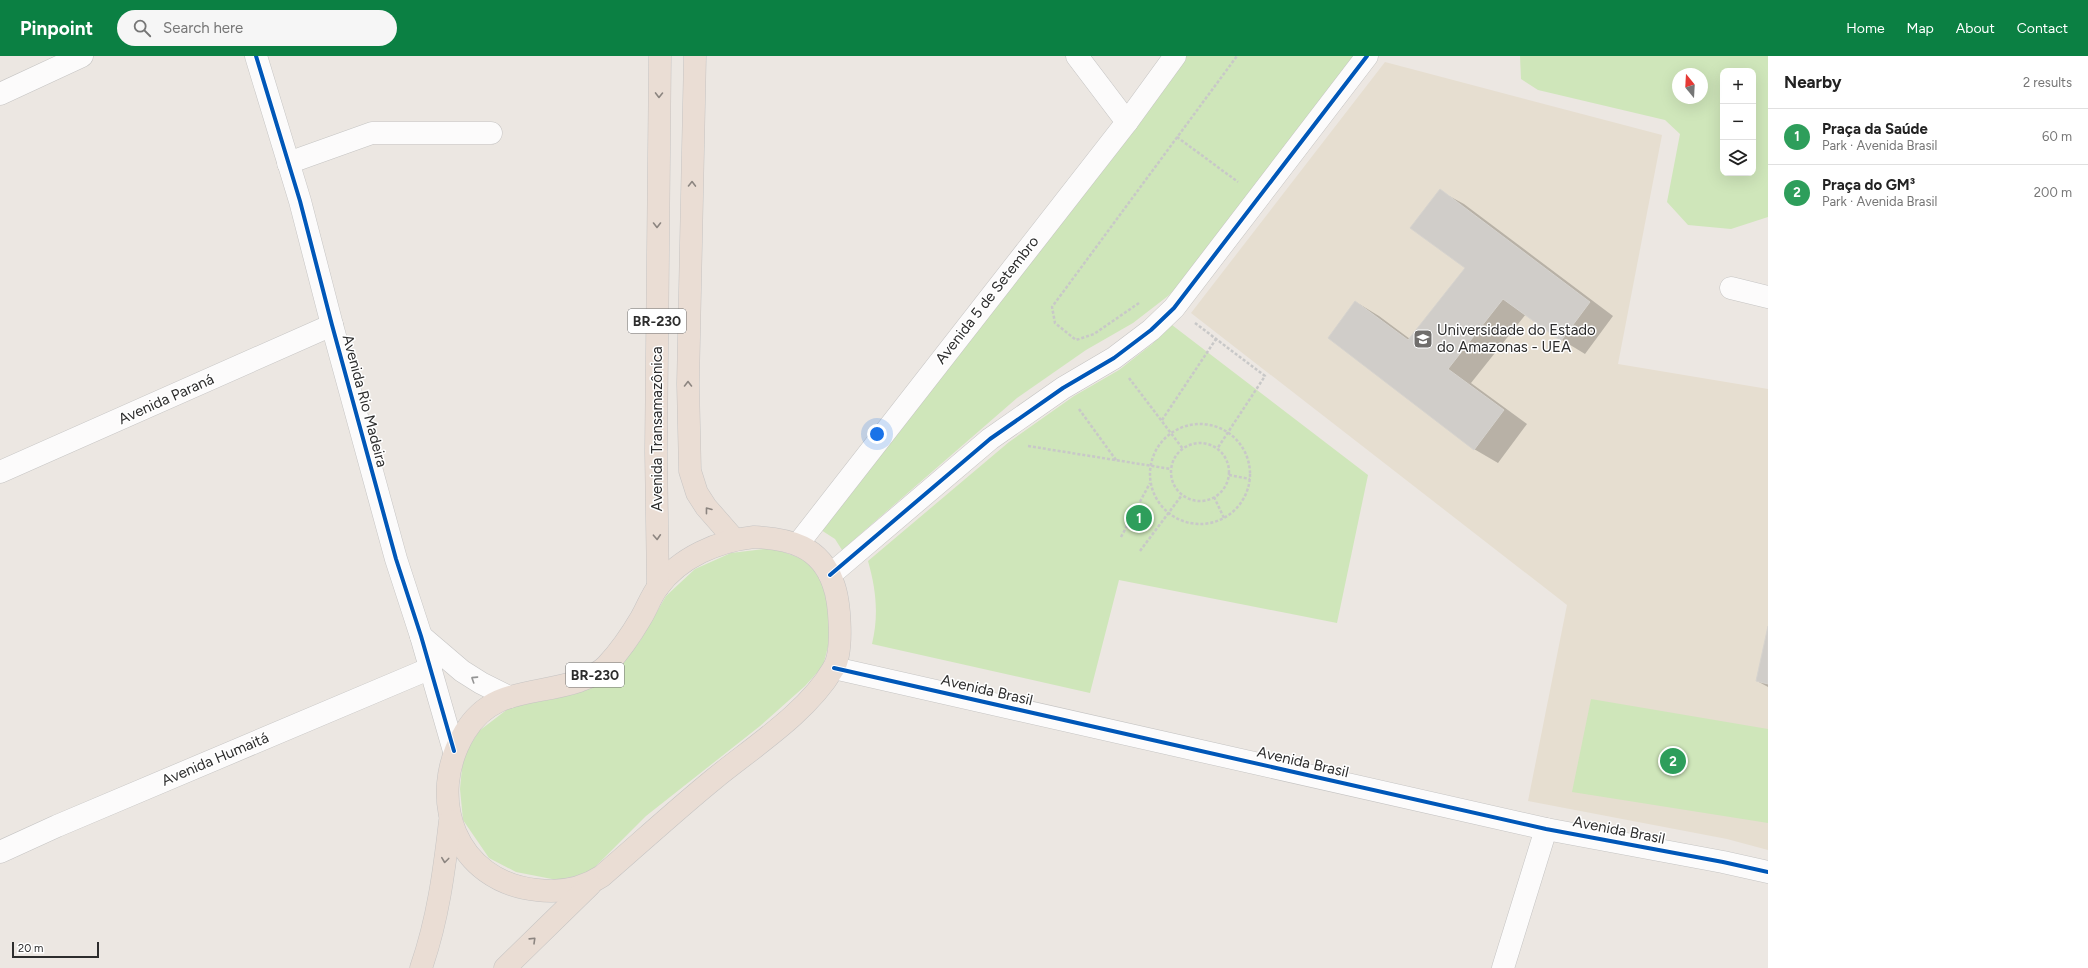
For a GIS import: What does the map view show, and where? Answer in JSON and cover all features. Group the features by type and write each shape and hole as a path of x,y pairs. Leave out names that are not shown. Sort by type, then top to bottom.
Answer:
{"highway":[{"name":"Avenida Transamazônica","path":"658,587 656,536 658,142 660,56"},
{"name":"Avenida Transamazônica","path":"695,56 688,384 690,471 697,493 706,507 734,539"},
{"path":"658,142 693,144"},
{"name":"BR-230","path":"421,968 428,947 442,888 450,821 449,778 454,751 465,730 479,713 490,704 509,697 553,689 594,676 606,667 628,639 658,587 675,569 696,554 734,539 754,537 774,538 798,544 818,557 830,575 838,601 840,631 834,668 819,688 797,711 712,781 602,876 577,889 552,892 514,886 489,875 470,858 459,842 450,821"},
{"name":"BR-230","path":"505,968 591,883"}],"street":[{"path":"0,94 82,56"},
{"name":"Avenida Rio Madeira","path":"256,56 300,201 332,325 396,559 421,636 454,751"},
{"path":"1077,56 1128,122"},
{"name":"Avenida 5 de Setembro","path":"798,544 1128,122 1175,56"},
{"path":"830,575 990,439 1063,388 1114,358 1151,330 1174,308 1367,56"},
{"path":"288,162 372,133 491,133"},
{"path":"1731,288 1768,297"},
{"name":"Avenida Paraná","path":"0,472 332,325"},
{"path":"421,636 462,671 481,683 509,697"},
{"name":"Avenida Humaitá","path":"0,852 57,826 430,668"},
{"name":"Avenida Brasil","path":"834,668 1546,829 1768,872"},
{"path":"1503,968 1546,829"}],"path":[{"path":"1142,300 1132,309 1094,334 1076,340 1055,323 1052,307 1237,56"},
{"path":"1177,137 1237,182 1262,193"},
{"path":"1232,188 1242,176"},
{"path":"1174,308 1265,376 1217,449"},
{"path":"1162,420 1216,339"},
{"path":"1114,358 1172,432 1183,449"},
{"path":"1063,388 1116,460"},
{"path":"1200,423 1215,425 1229,432 1240,443 1248,458 1250,479 1248,490 1240,505 1224,518 1212,522 1196,524 1180,520 1169,513 1156,498 1150,483 1150,466 1154,453 1162,441 1172,432 1186,426 1200,423"},
{"path":"990,439 1171,469"},
{"path":"1203,443 1217,449 1225,458 1229,475 1226,485 1214,497 1201,501 1192,500 1182,495 1176,488 1172,479 1171,469 1174,460 1183,449 1194,444 1203,443"},
{"path":"1229,475 1250,479"},
{"path":"1121,537 1150,483"},
{"path":"1140,552 1182,495"},
{"path":"1214,497 1224,518"}],"shaded area":[{"name":"Universidade do Estado do Amazonas - UEA","path":"1385,62 1662,135 1618,364 1768,389 1768,850 1727,839 1528,801 1567,605 1191,313"}],"green space":[{"path":"1177,56 1354,56 1190,275 1168,296 1133,323 1086,350 1017,398 842,550 835,539 821,530"},
{"path":"1520,56 1768,56 1768,217 1731,229 1688,225 1667,202 1680,134 1665,120 1538,90 1521,79"},
{"path":"1172,325 1368,475 1337,623 1119,580 1090,693 872,644 876,602 868,561 1009,442 1074,396 1119,370 1151,345"},
{"path":"773,548 810,562 827,584 832,631 823,666 805,686 760,726 646,816 589,873 557,880 516,872 489,858 463,820 460,789 463,757 479,731 513,705 569,694 606,681 640,641 666,596 695,569 731,553"},
{"path":"1591,699 1768,729 1768,823 1572,792"}],"building":[{"path":"1440,189 1590,302 1561,341 1503,299 1448,369 1504,410 1474,450 1328,338 1355,301 1408,340 1465,268 1410,228"},
{"path":"1768,626 1768,684 1756,681"}],"cycle path":[{"path":"256,56 300,201 332,325 396,559 421,636 454,751"},
{"path":"830,575 990,439 1063,388 1114,358 1151,330 1174,308 1367,56"},
{"path":"834,668 1546,829 1723,862 1768,872"}],"place":[{"name":"Universidade do Estado do Amazonas - UEA","path":"1423,339"},
{"name":"Praça da Saúde","path":"1139,518"},
{"name":"Praça do GM³","path":"1673,761"}]}
